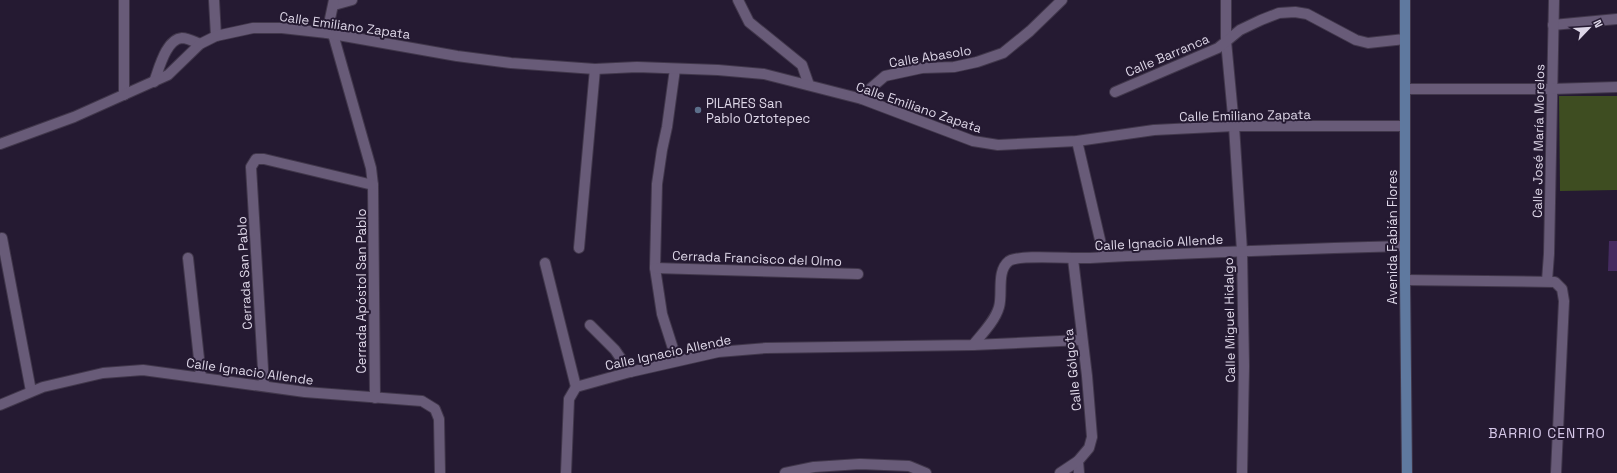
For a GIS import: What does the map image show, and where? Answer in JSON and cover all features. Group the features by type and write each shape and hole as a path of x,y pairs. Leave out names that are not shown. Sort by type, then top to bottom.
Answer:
{"main road":[{"name":"Avenida Fabián Flores","path":"1406,0 1405,280 1407,473"}],"street":[{"path":"124,0 124,95"},
{"path":"214,0 216,36"},
{"path":"330,34 334,2 352,0"},
{"path":"738,0 749,22 802,65 809,85"},
{"name":"Calle Abasolo","path":"862,99 871,88 885,76 922,68 954,67 969,64 1003,53 1030,31 1062,0"},
{"name":"Calle Miguel Hidalgo","path":"1226,0 1226,41 1234,126 1242,251 1244,366 1242,473"},
{"name":"Calle José María Morelos","path":"1546,282 1550,254 1551,89 1554,0"},
{"name":"Calle Barranca","path":"1116,92 1218,48 1240,30 1279,13 1295,12 1307,14 1356,40 1368,43 1405,39"},
{"path":"1553,25 1617,20"},
{"name":"Calle Emiliano Zapata","path":"0,144 74,117 154,82 168,75 200,44 216,36 253,28 282,28 330,34 457,56 511,62 595,68 637,67 718,70 764,74 862,99 973,141 998,145 1077,141 1154,130 1234,126 1405,126"},
{"name":"Cerrada Apóstol San Pablo","path":"330,34 371,168 373,185 375,398"},
{"path":"154,82 165,52 175,40 183,38 200,44"},
{"path":"579,248 595,68"},
{"path":"675,69 657,184 655,268 662,314 678,361"},
{"path":"1405,89 1551,89 1617,86"},
{"path":"1077,141 1104,257"},
{"name":"Cerrada San Pablo","path":"264,386 251,167 256,159 264,159 373,185"},
{"path":"2,238 31,391"},
{"name":"Calle Ignacio Allende","path":"973,345 989,327 999,308 1001,280 1004,267 1014,258 1026,257 1073,259 1242,251 1405,246"},
{"path":"188,258 201,377"},
{"name":"Calle Gólgota","path":"1060,473 1078,461 1089,448 1092,437 1073,259"},
{"path":"545,263 576,387 569,399 566,473"},
{"name":"Cerrada Francisco del Olmo","path":"655,268 858,274"},
{"path":"1405,280 1555,282 1562,289 1564,301 1556,473"},
{"path":"590,325 614,350 630,372"},
{"name":"Calle Ignacio Allende","path":"576,387 630,372 718,352 766,348 973,345 1082,340"},
{"name":"Calle Ignacio Allende","path":"0,406 31,391 103,373 143,370 305,392 422,401 435,409 439,419 440,473"},
{"path":"1078,461 1079,473"},
{"path":"785,473 860,464 909,466 926,473"}],"green space":[{"path":"1559,96 1617,96 1617,190 1560,191"}],"building":[{"path":"1609,241 1617,241 1617,271 1608,271"}],"place":[{"name":"PILARES San Pablo Oztotepec","path":"698,110"}],"district":[{"name":"BARRIO CENTRO","path":"1547,433"}]}
